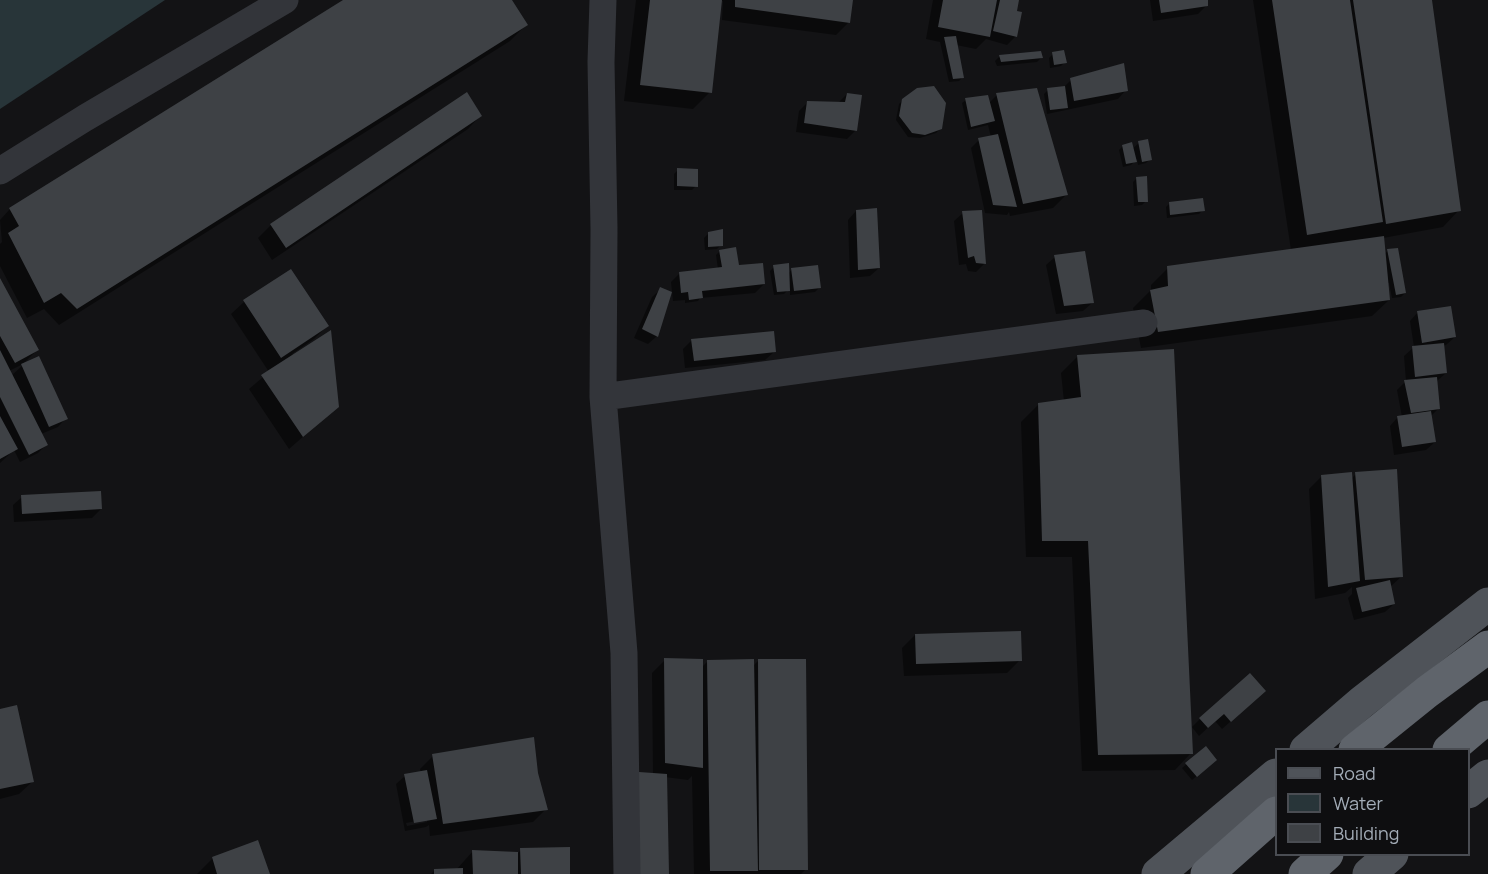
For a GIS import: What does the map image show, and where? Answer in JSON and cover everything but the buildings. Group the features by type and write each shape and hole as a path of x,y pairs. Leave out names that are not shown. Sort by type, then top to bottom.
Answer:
{"highway":[{"path":"1357,748 1488,647"},
{"path":"1451,748 1488,717"},
{"path":"1208,874 1275,814"},
{"path":"1305,874 1326,856"}],"main road":[{"path":"1308,748 1362,702 1488,604"},
{"path":"1158,874 1275,775"},
{"path":"1470,790 1488,776"},
{"path":"1369,874 1391,856"}],"street":[{"path":"0,171 84,118 285,0"},
{"path":"603,0 601,62 604,229 603,397 624,653 627,874"},
{"path":"603,397 1144,322"}],"water":[{"path":"0,0 165,0 0,109"}]}
